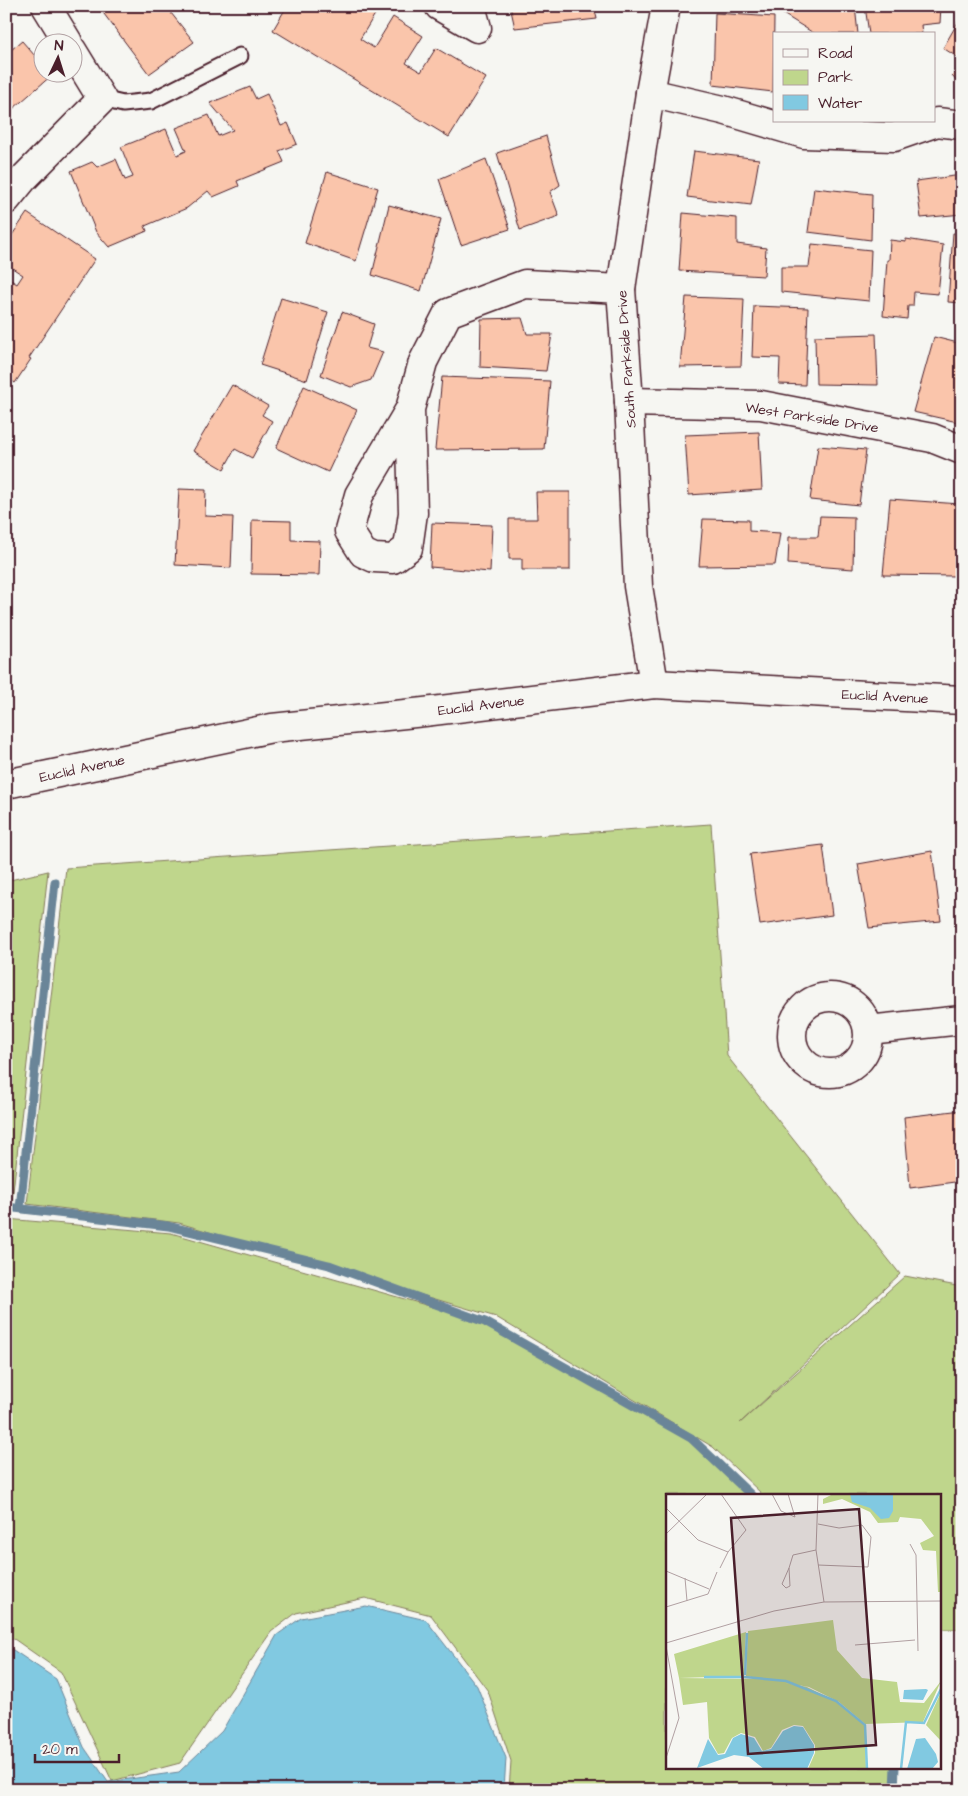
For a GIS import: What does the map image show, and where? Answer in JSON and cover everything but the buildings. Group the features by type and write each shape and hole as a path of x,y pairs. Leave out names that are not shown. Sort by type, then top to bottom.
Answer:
{"street":[{"path":"46,6 62,32"},
{"path":"439,6 477,28 471,6"},
{"name":"South Parkside Drive","path":"654,684 638,586 629,402 621,289 650,93 666,6"},
{"path":"6,200 24,178 102,99 82,66"},
{"path":"650,93 723,110 804,134 894,137 937,122 962,125"},
{"path":"410,409 413,513 408,548 393,559 374,558 363,553 349,531 359,495 410,409 423,362 448,313 525,284 621,289"},
{"name":"West Parkside Drive","path":"629,402 761,405 932,438 962,450"},
{"name":"Euclid Avenue","path":"6,784 272,728 654,684 962,700"},
{"path":"868,1030 962,1020"}],"lane":[{"path":"102,99 122,104 151,101 240,56"}],"green space":[{"path":"711,824 727,1056 900,1274 740,1423 905,1276 962,1287 962,1629 940,1629 940,1494 762,1494 713,1447 496,1317 179,1223 27,1204 66,868"},
{"path":"48,871 12,1201 6,1201 6,881"},
{"path":"6,1219 171,1233 479,1320 703,1449 750,1494 666,1494 666,1768 893,1768 892,1790 509,1790 511,1761 488,1691 431,1615 365,1598 296,1613 271,1632 180,1763 112,1781 61,1672 14,1639 6,1638"}],"water":[{"path":"366,1606 426,1620 477,1686 506,1758 504,1790 6,1790 6,1649 13,1650 56,1679 84,1747 108,1782 179,1772 222,1731 277,1635 301,1618"}],"waterway":[{"path":"20,1208 55,882"},
{"path":"6,1207 168,1226 329,1265 485,1322 691,1438 750,1494"},
{"path":"894,1790 895,1768"}]}
